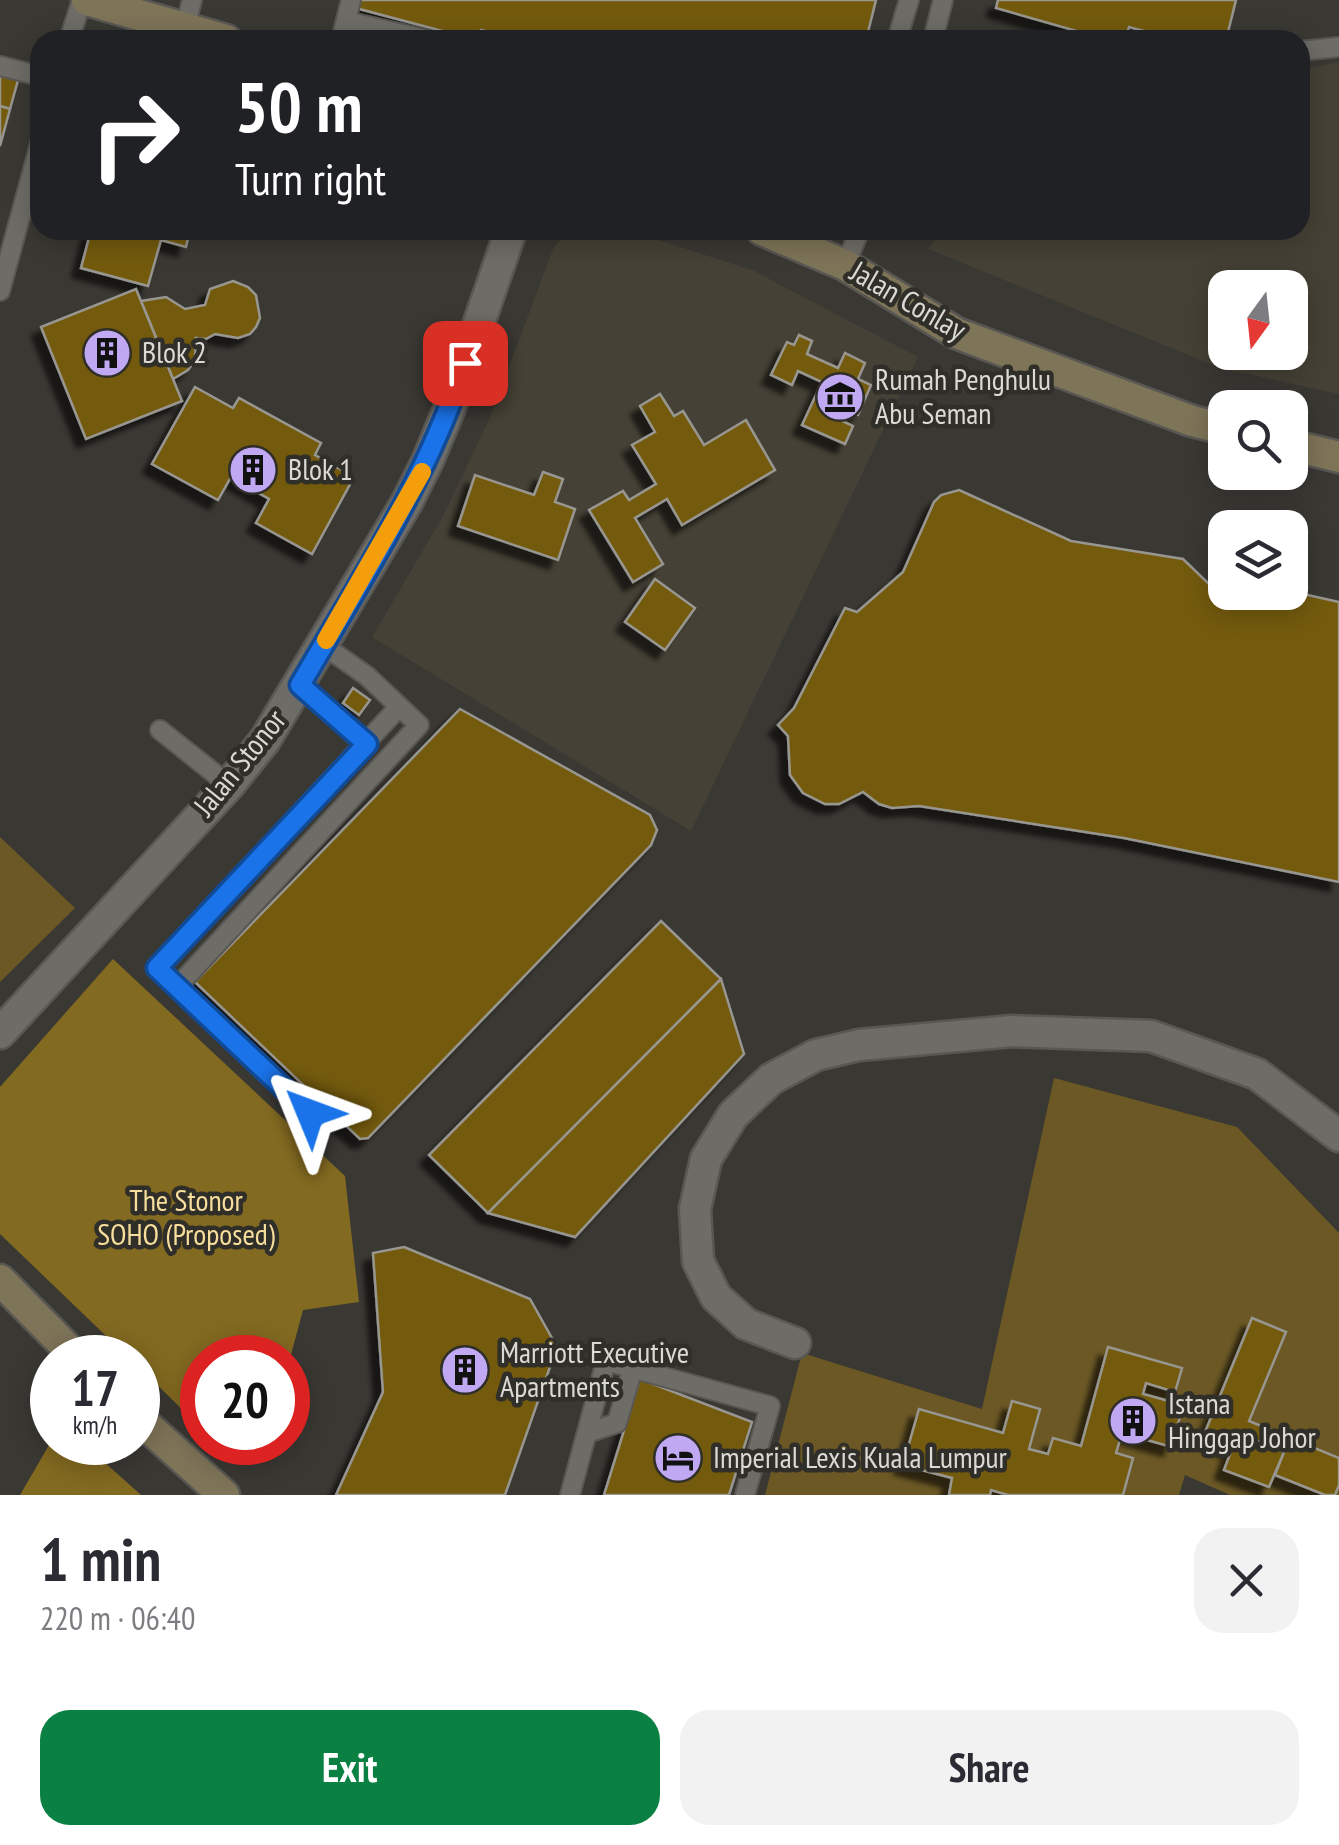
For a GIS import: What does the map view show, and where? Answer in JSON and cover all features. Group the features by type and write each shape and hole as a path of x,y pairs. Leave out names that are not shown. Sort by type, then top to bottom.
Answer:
{"street":[{"path":"85,0 189,14 212,30"},
{"name":"Jalan Stonor","path":"0,1034 266,740 428,460 509,240"},
{"name":"Jalan Conlay","path":"786,240 846,265 956,333 1208,425"},
{"path":"1308,449 1339,456"},
{"path":"795,1343 746,1324 716,1297 698,1261 694,1209 706,1159 733,1115 771,1080 816,1055 859,1045 1012,1031 1152,1036 1256,1074 1339,1136"},
{"path":"0,1280 54,1335"},
{"path":"160,1438 224,1495"}],"lane":[{"path":"73,30 85,0"},
{"path":"343,30 352,0"},
{"path":"900,30 909,0"},
{"path":"935,30 943,0"},
{"path":"346,21 385,30"},
{"path":"1310,50 1339,47"},
{"path":"0,66 30,74"},
{"path":"0,291 30,181"},
{"path":"846,265 856,240"},
{"path":"177,987 418,724 367,676 323,644"},
{"path":"300,685 367,744"},
{"path":"310,1113 157,968 399,706"},
{"path":"160,730 229,785"},
{"path":"570,1495 606,1361 770,1406 746,1495"},
{"path":"587,1433 618,1423 633,1368"}],"shaded area":[{"path":"1339,62 1339,394 1229,370 1308,370 1308,270 1208,270 1208,363 928,249 935,240 1310,240 1310,68"},
{"path":"560,240 658,240 752,270 918,357 691,831 372,637 442,518 489,420 553,249"},
{"path":"0,837 75,908 0,982"},
{"path":"1054,1078 1237,1127 1339,1233 1339,1495 1230,1495 1185,1475 1179,1495 765,1495 802,1353 982,1409"}],"green space":[{"name":"The Stonor SOHO (Proposed)","path":"113,959 345,1176 359,1302 303,1310 296,1335 180,1335 180,1407 160,1388 160,1335 105,1335 0,1234 0,1087"},
{"path":"37,1465 108,1465 141,1495 20,1495"}],"building":[{"path":"354,0 876,0 868,30 438,30 352,7"},
{"path":"998,0 1236,0 1228,30 1129,27 1073,30 996,8"},
{"path":"0,60 22,66 10,109 0,106"},
{"path":"0,106 10,109 0,146"},
{"path":"88,240 161,240 148,286 81,268"},
{"path":"161,240 188,240 186,247"},
{"path":"233,281 256,295 260,318 256,327 238,338 215,334 206,339 196,338 195,360 173,379 141,301 166,297 185,309 205,305 210,289"},
{"name":"Blok 2","path":"136,289 182,401 86,439 41,327"},
{"name":"Rumah Penghulu Abu Seman","path":"799,335 812,341 807,354 838,368 845,353 865,363 858,379 871,385 858,415 845,410 840,420 853,426 845,444 802,425 822,382 798,371 792,385 771,375 787,342 794,345"},
{"name":"Blok 1","path":"195,387 233,408 239,398 321,443 315,455 354,477 312,554 256,523 269,499 231,477 218,500 152,464"},
{"path":"660,394 674,416 683,411 704,445 746,420 775,470 682,525 667,499 635,518 663,564 633,582 589,510 623,491 629,500 656,484 632,445 655,432 640,406"},
{"path":"543,472 563,479 555,502 575,509 558,560 458,526 475,475 534,495"},
{"path":"959,490 1071,541 1183,559 1208,583 1208,610 1308,610 1308,595 1339,602 1339,882 1124,838 919,806 892,808 863,792 839,804 825,804 803,793 790,775 788,736 778,725 794,708 845,608 857,612 903,572 934,502 941,495"},
{"path":"655,579 695,608 665,650 625,622"},
{"path":"353,688 370,700 359,715 343,703"},
{"path":"460,709 650,815 657,830 651,845 368,1138 360,1139 195,982"},
{"path":"661,921 721,979 488,1213 429,1155"},
{"path":"721,979 744,1054 575,1237 488,1213"},
{"name":"Marriott Executive Apartments","path":"404,1247 530,1299 557,1347 505,1495 336,1495 383,1392 373,1253"},
{"path":"1252,1318 1286,1332 1249,1421 1339,1458 1335,1495 1325,1495 1275,1475 1284,1452 1238,1433 1231,1449 1203,1437"},
{"name":"Istana Hinggap Johor","path":"1108,1347 1182,1368 1175,1392 1146,1383 1143,1394 1183,1405 1172,1447 1122,1433 1116,1453 1133,1458 1123,1495 1008,1495 991,1490 990,1495 949,1495 952,1478 903,1465 919,1409 1003,1433 1012,1401 1040,1409 1029,1449 1048,1454 1053,1438 1081,1446"},
{"name":"Imperial Lexis Kuala Lumpur","path":"640,1379 752,1422 729,1495 604,1495"},
{"path":"1238,1433 1284,1452 1269,1487 1224,1470"}],"slow traffic":[{"path":"326,640 422,472"}],"place":[{"name":"Blok 2","path":"107,353"},
{"name":"Rumah Penghulu Abu Seman","path":"840,397"},
{"name":"Blok 1","path":"253,470"},
{"name":"Marriott Executive Apartments","path":"465,1370"},
{"name":"Istana Hinggap Johor","path":"1133,1421"},
{"name":"Imperial Lexis Kuala Lumpur","path":"678,1458"}],"route":[{"path":"310,1113 157,968 367,744 300,685 407,502 450,408 465,363"}]}
